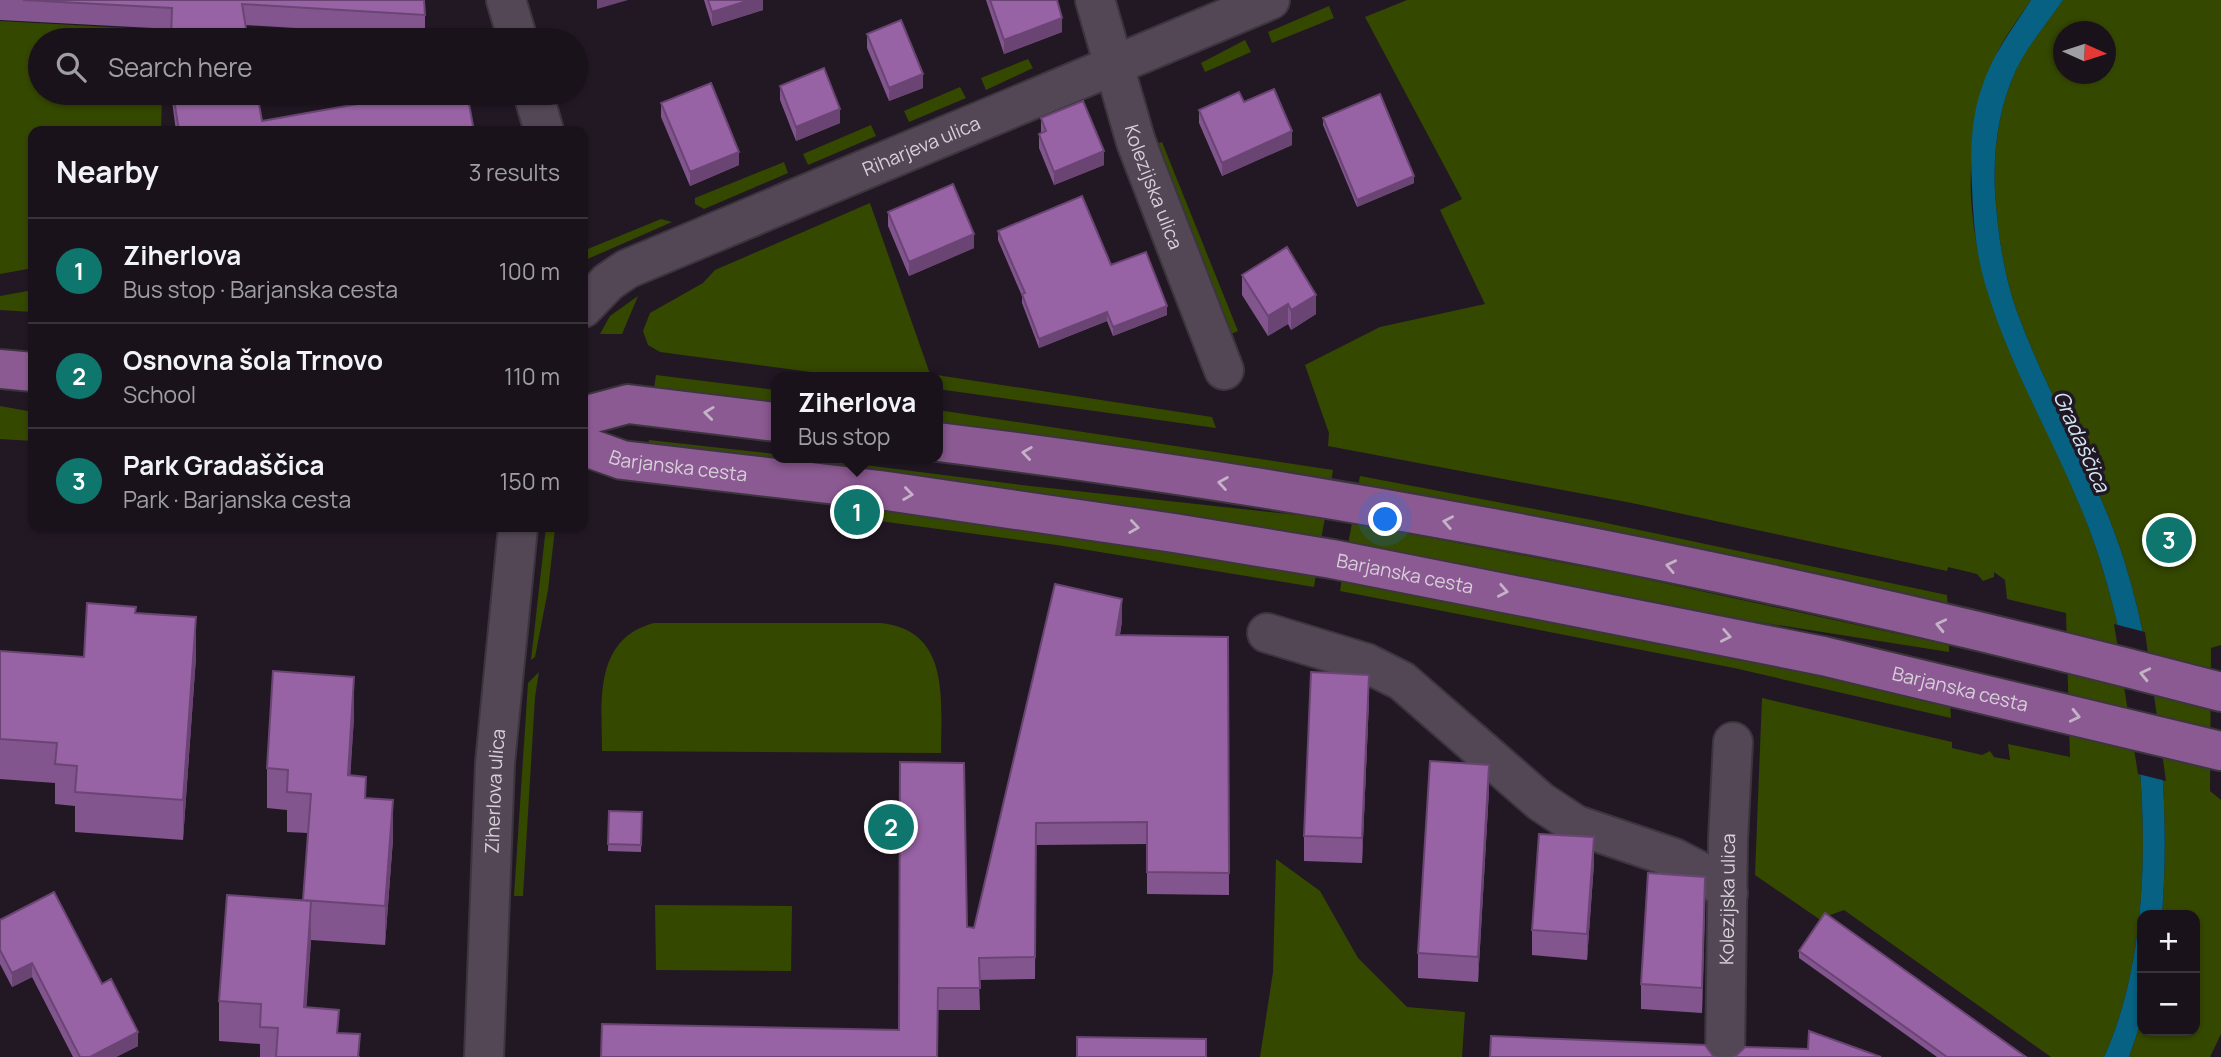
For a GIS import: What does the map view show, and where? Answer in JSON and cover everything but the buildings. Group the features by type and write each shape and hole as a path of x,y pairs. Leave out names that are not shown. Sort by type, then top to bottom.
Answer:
{"main road":[{"path":"0,369 28,372"},
{"path":"588,415 628,404 771,421"},
{"path":"943,443 1341,501 1748,582 2216,691"},
{"name":"Barjanska cesta","path":"588,448 622,460 880,490 1332,559 1798,651 2216,749"}],"street":[{"path":"506,0 514,28"},
{"name":"Kolezijska ulica","path":"1095,0 1136,142 1224,370"},
{"name":"Riharjeva ulica","path":"588,303 608,282 627,269 1269,0"},
{"path":"536,105 543,126"},
{"name":"Ziherlova ulica","path":"484,1057 495,763 518,532"},
{"path":"1267,633 1366,663 1402,681 1541,802 1576,825 1674,858 1709,876 1728,893"},
{"name":"Kolezijska ulica","path":"1726,1057 1733,742"}],"green space":[{"path":"1407,0 2031,0 2009,31 1991,68 1972,160 1973,219 1984,276 2003,331 2076,496 2097,551 2127,670 2137,737 2142,805 2142,873 2139,910 2137,910 2137,939 2124,1001 2104,1057 2051,1057 1844,910 1819,919 1755,875 1762,698 1952,742 1952,748 1982,755 1990,751 1994,757 2010,760 2008,744 2070,757 2066,613 2007,599 2005,580 1994,572 1994,577 1983,581 1977,574 1948,567 1947,571 1632,503 1328,446 1329,433 1305,365 1380,327 1485,304 1440,210 1462,199 1365,17"},
{"path":"2063,0 2221,0 2221,645 2211,648 2210,791 2221,800 2221,1034 2210,1057 2129,1057 2137,1034 2137,1036 2200,1036 2200,910 2162,910 2165,827 2163,781 2153,690 2136,602 2101,498 2031,348 2006,272 1996,209 1996,146 2010,85 2032,43"},
{"path":"1329,6 1334,18 1272,43 1268,32"},
{"path":"0,21 128,28 28,28 28,105 162,105 161,126 28,126 28,269 0,274"},
{"path":"1245,40 1251,52 1205,72 1201,63"},
{"path":"1028,59 1033,68 986,90 981,78"},
{"path":"960,87 966,98 909,122 904,111"},
{"path":"871,125 876,136 808,165 803,154"},
{"path":"1162,142 1238,331 1231,334 1161,157 1159,143"},
{"path":"784,162 788,173 704,209 695,204 695,198"},
{"path":"870,203 929,372 810,372 660,352 648,345 643,331 650,313 703,283 715,270"},
{"path":"661,219 672,222 588,259 588,249"},
{"path":"28,291 28,312 0,310 0,296"},
{"path":"638,296 622,334 600,334 610,316"},
{"path":"656,375 771,389 771,402 654,388"},
{"path":"943,376 1212,417 1216,428 943,390"},
{"path":"0,406 28,411 28,441 0,439"},
{"path":"943,411 1333,470 1331,483 943,424"},
{"path":"649,440 771,453 771,462 648,445"},
{"path":"777,463 849,463 1021,485 1325,518 1321,539"},
{"path":"1360,476 1592,520 1947,595 1948,609 1358,488"},
{"path":"874,506 1316,574 1314,587 1057,545 872,520"},
{"path":"1352,523 1627,575 1949,645 1949,652 1733,618 1348,544"},
{"path":"545,532 555,532 548,590 535,657 531,660"},
{"path":"1342,578 1736,656 1950,704 1951,718 1734,668 1340,591"},
{"path":"654,623 880,623 903,628 919,639 931,653 937,671 941,753 602,751 602,693 611,658 620,643 634,631"},
{"path":"539,672 535,697 523,896 514,896 528,683"},
{"path":"1276,859 1320,891 1358,958 1407,1007 1465,1012 1462,1057 1260,1057 1273,972"},
{"path":"655,905 792,906 791,971 656,970"}],"water":[{"path":"2031,0 2063,0 2021,61 2005,100 1996,146 1996,209 2002,256 2014,302 2031,348 2101,498 2136,602 2153,690 2163,781 2165,827 2162,910 2139,910 2142,805 2137,737 2127,670 2113,608 2085,518 1998,323 1983,277 1978,251 1971,174 1973,123 1986,75"},
{"path":"2137,939 2137,1034 2129,1057 2104,1057 2124,1001"}],"pier":[{"path":"2114,624 2145,632 2166,781 2138,774"}],"place":[{"name":"Ziherlova","path":"857,512"},
{"name":"Park Gradaščica","path":"2169,540"},
{"name":"Osnovna šola Trnovo","path":"891,827"}],"water label":[{"name":"Gradaščica","path":"2082,441"}]}
